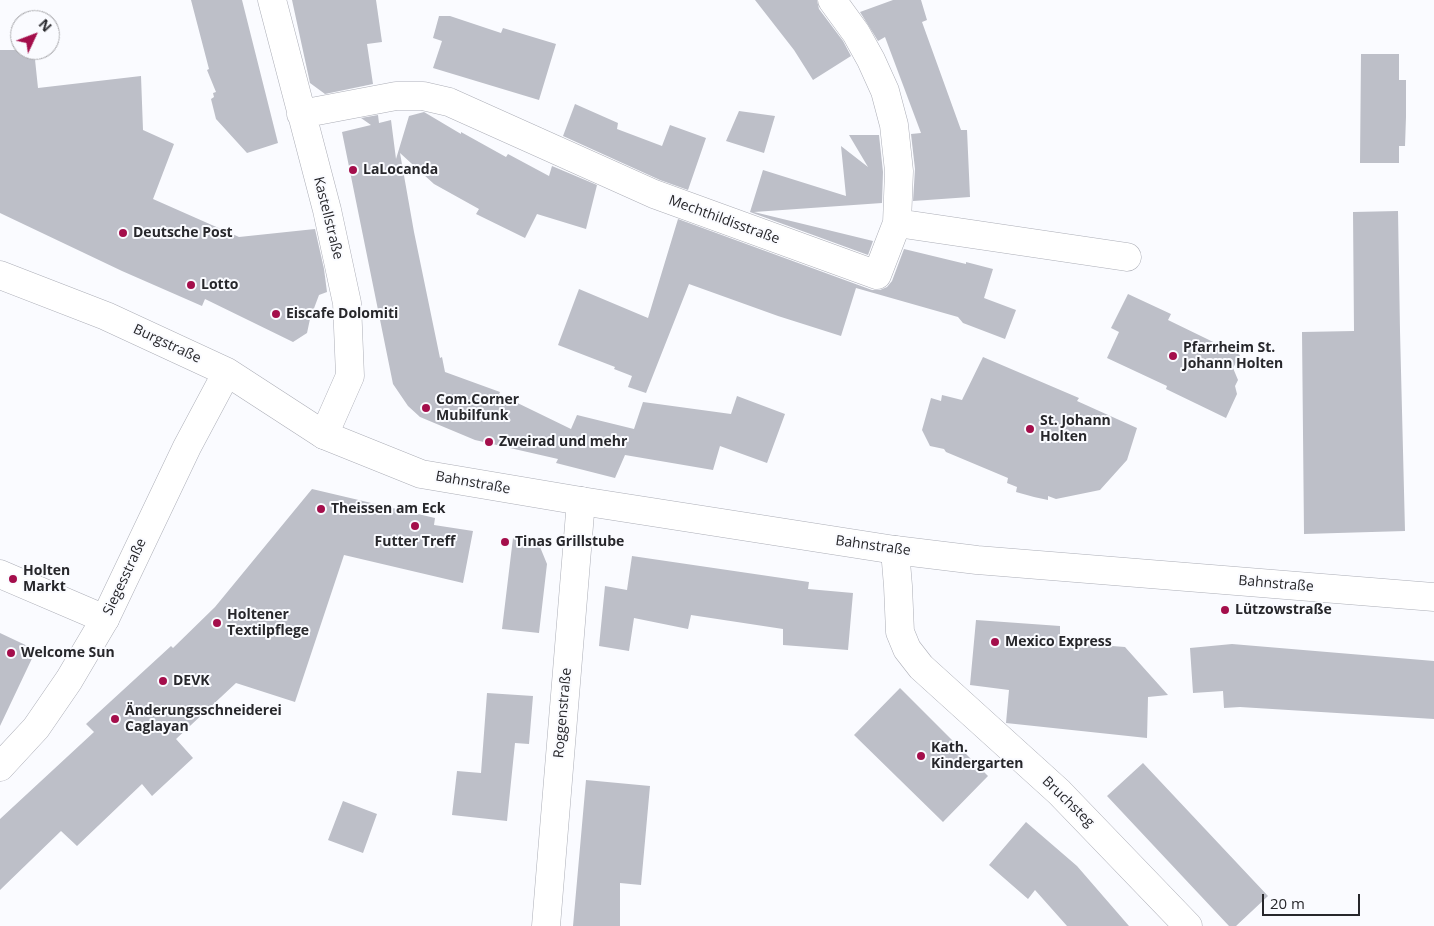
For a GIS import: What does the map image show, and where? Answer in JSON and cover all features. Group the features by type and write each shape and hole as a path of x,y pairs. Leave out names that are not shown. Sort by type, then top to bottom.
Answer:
{"street":[{"name":"Kastellstraße","path":"272,0 327,210 347,303 350,376 324,435"},
{"path":"832,0 856,33 886,91 894,125 899,171 897,223 1127,257"},
{"name":"Mechthildisstraße","path":"301,114 396,96 423,96 449,102 654,194 877,275 897,223"},
{"name":"Burgstraße","path":"0,275 106,316 227,372 324,435"},
{"name":"Siegesstraße","path":"0,768 36,728 69,680 105,620 187,447 227,372"},
{"name":"Bahnstraße","path":"324,435 421,474 895,550 987,561 1434,597"},
{"name":"Roggenstraße","path":"546,926 580,501"},
{"name":"Bruchsteg","path":"895,550 900,632 907,649 921,667 1059,792 1188,926"},
{"path":"0,574 105,620"}],"building":[{"path":"191,0 242,0 278,143 247,153 216,119 211,99 214,97 213,93 216,92 207,70 209,69"},
{"path":"292,0 376,0 382,42 367,44 373,84 325,94 310,83"},
{"path":"755,0 817,0 819,9 843,41 851,56 813,80 794,50"},
{"path":"893,0 921,0 927,20 922,22 961,130 967,130 970,197 913,201 915,169 911,134 921,133 885,37 878,41 860,12"},
{"path":"439,16 450,16 501,33 503,28 556,44 539,100 433,68 442,41 433,38"},
{"path":"0,50 10,50 10,60 35,60 38,88 141,76 143,130 174,144 153,199 239,237 315,229 327,292 319,295 307,333 293,342 205,299 202,306 122,271 0,213"},
{"path":"1361,54 1399,54 1399,80 1406,80 1406,117 1405,146 1399,146 1399,163 1360,163"},
{"path":"575,104 618,123 617,129 662,146 670,125 706,138 688,190 660,180 563,136"},
{"path":"739,111 775,116 764,153 726,141"},
{"path":"424,112 461,134 461,132 506,157 508,154 549,176 552,166 597,185 586,229 537,214 525,238 476,214 479,209 434,184 400,153 414,232 440,358 442,357 445,372 500,392 499,394 571,429 577,415 634,429 643,402 731,414 737,396 785,414 767,463 720,446 713,470 625,455 615,478 556,463 558,459 475,440 420,417 408,406 393,384 342,132 371,125 361,118 378,115 379,123 391,120 396,159 409,116"},
{"path":"849,135 879,135 883,172 882,203 754,212 873,241 868,255 750,212 763,170 846,196 841,146 868,167"},
{"path":"1398,211 1405,531 1304,534 1302,332 1354,331 1353,212"},
{"path":"678,219 872,290 880,290 887,287 892,281 904,249 993,269 984,298 1016,310 1005,339 963,323 958,317 856,288 841,336 689,284 646,393 628,387 632,376 614,369 615,367 558,345 579,289 648,318"},
{"name":"Pfarrheim St. Johann Holten","path":"1128,294 1171,314 1168,320 1240,355 1233,368 1238,380 1235,386 1237,394 1226,418 1166,389 1167,386 1107,358 1119,332 1111,328"},
{"name":"St. Johann Holten","path":"983,357 1079,398 1077,401 1137,428 1127,460 1100,490 1056,499 1048,496 1048,500 1034,497 1016,492 1017,487 1007,483 1008,478 946,452 944,449 930,446 922,430 931,398 941,401 942,395 962,400"},
{"path":"312,489 435,518 434,525 473,531 463,583 344,555 295,702 236,683 176,739 193,758 152,796 142,784 77,846 61,831 0,890 0,819 94,732 86,724 171,646 173,648 215,607"},
{"path":"513,538 538,542 547,564 539,633 502,629"},
{"path":"632,556 809,582 808,589 853,593 848,650 783,645 783,629 691,615 688,629 634,618 629,651 599,646 605,586 627,590"},
{"path":"976,620 1060,626 1060,642 1125,647 1168,695 1148,697 1147,738 1006,723 1009,690 970,685"},
{"path":"0,633 36,650 0,726"},
{"path":"1232,644 1434,661 1434,719 1240,707 1224,708 1223,691 1193,693 1190,648"},
{"name":"Kath. Kindergarten","path":"900,688 988,776 943,822 854,735"},
{"path":"487,693 533,696 529,744 515,743 507,821 452,815 457,771 481,773"},
{"path":"1143,763 1268,896 1236,926 1229,926 1107,796"},
{"path":"586,780 650,786 641,885 620,883 620,926 573,926"},
{"path":"343,801 377,814 363,853 328,840"},
{"path":"1026,822 1077,866 1129,926 1067,926 1035,890 1028,899 989,865"}],"place":[{"name":"LaLocanda","path":"353,170"},
{"name":"Deutsche Post","path":"123,233"},
{"name":"Lotto","path":"191,285"},
{"name":"Eiscafe Dolomiti","path":"276,314"},
{"name":"Pfarrheim St. Johann Holten","path":"1173,356"},
{"name":"Com.Corner Mubilfunk","path":"426,408"},
{"name":"St. Johann Holten","path":"1030,429"},
{"name":"Zweirad und mehr","path":"489,442"},
{"name":"Theissen am Eck","path":"321,509"},
{"name":"Futter Treff","path":"415,526"},
{"name":"Tinas Grillstube","path":"505,542"},
{"name":"Holten Markt","path":"13,579"},
{"name":"Lützowstraße","path":"1225,610"},
{"name":"Holtener Textilpflege","path":"217,623"},
{"name":"Mexico Express","path":"995,642"},
{"name":"Welcome Sun","path":"11,653"},
{"name":"DEVK","path":"163,681"},
{"name":"Änderungsschneiderei Caglayan","path":"115,719"},
{"name":"Kath. Kindergarten","path":"921,756"}]}
